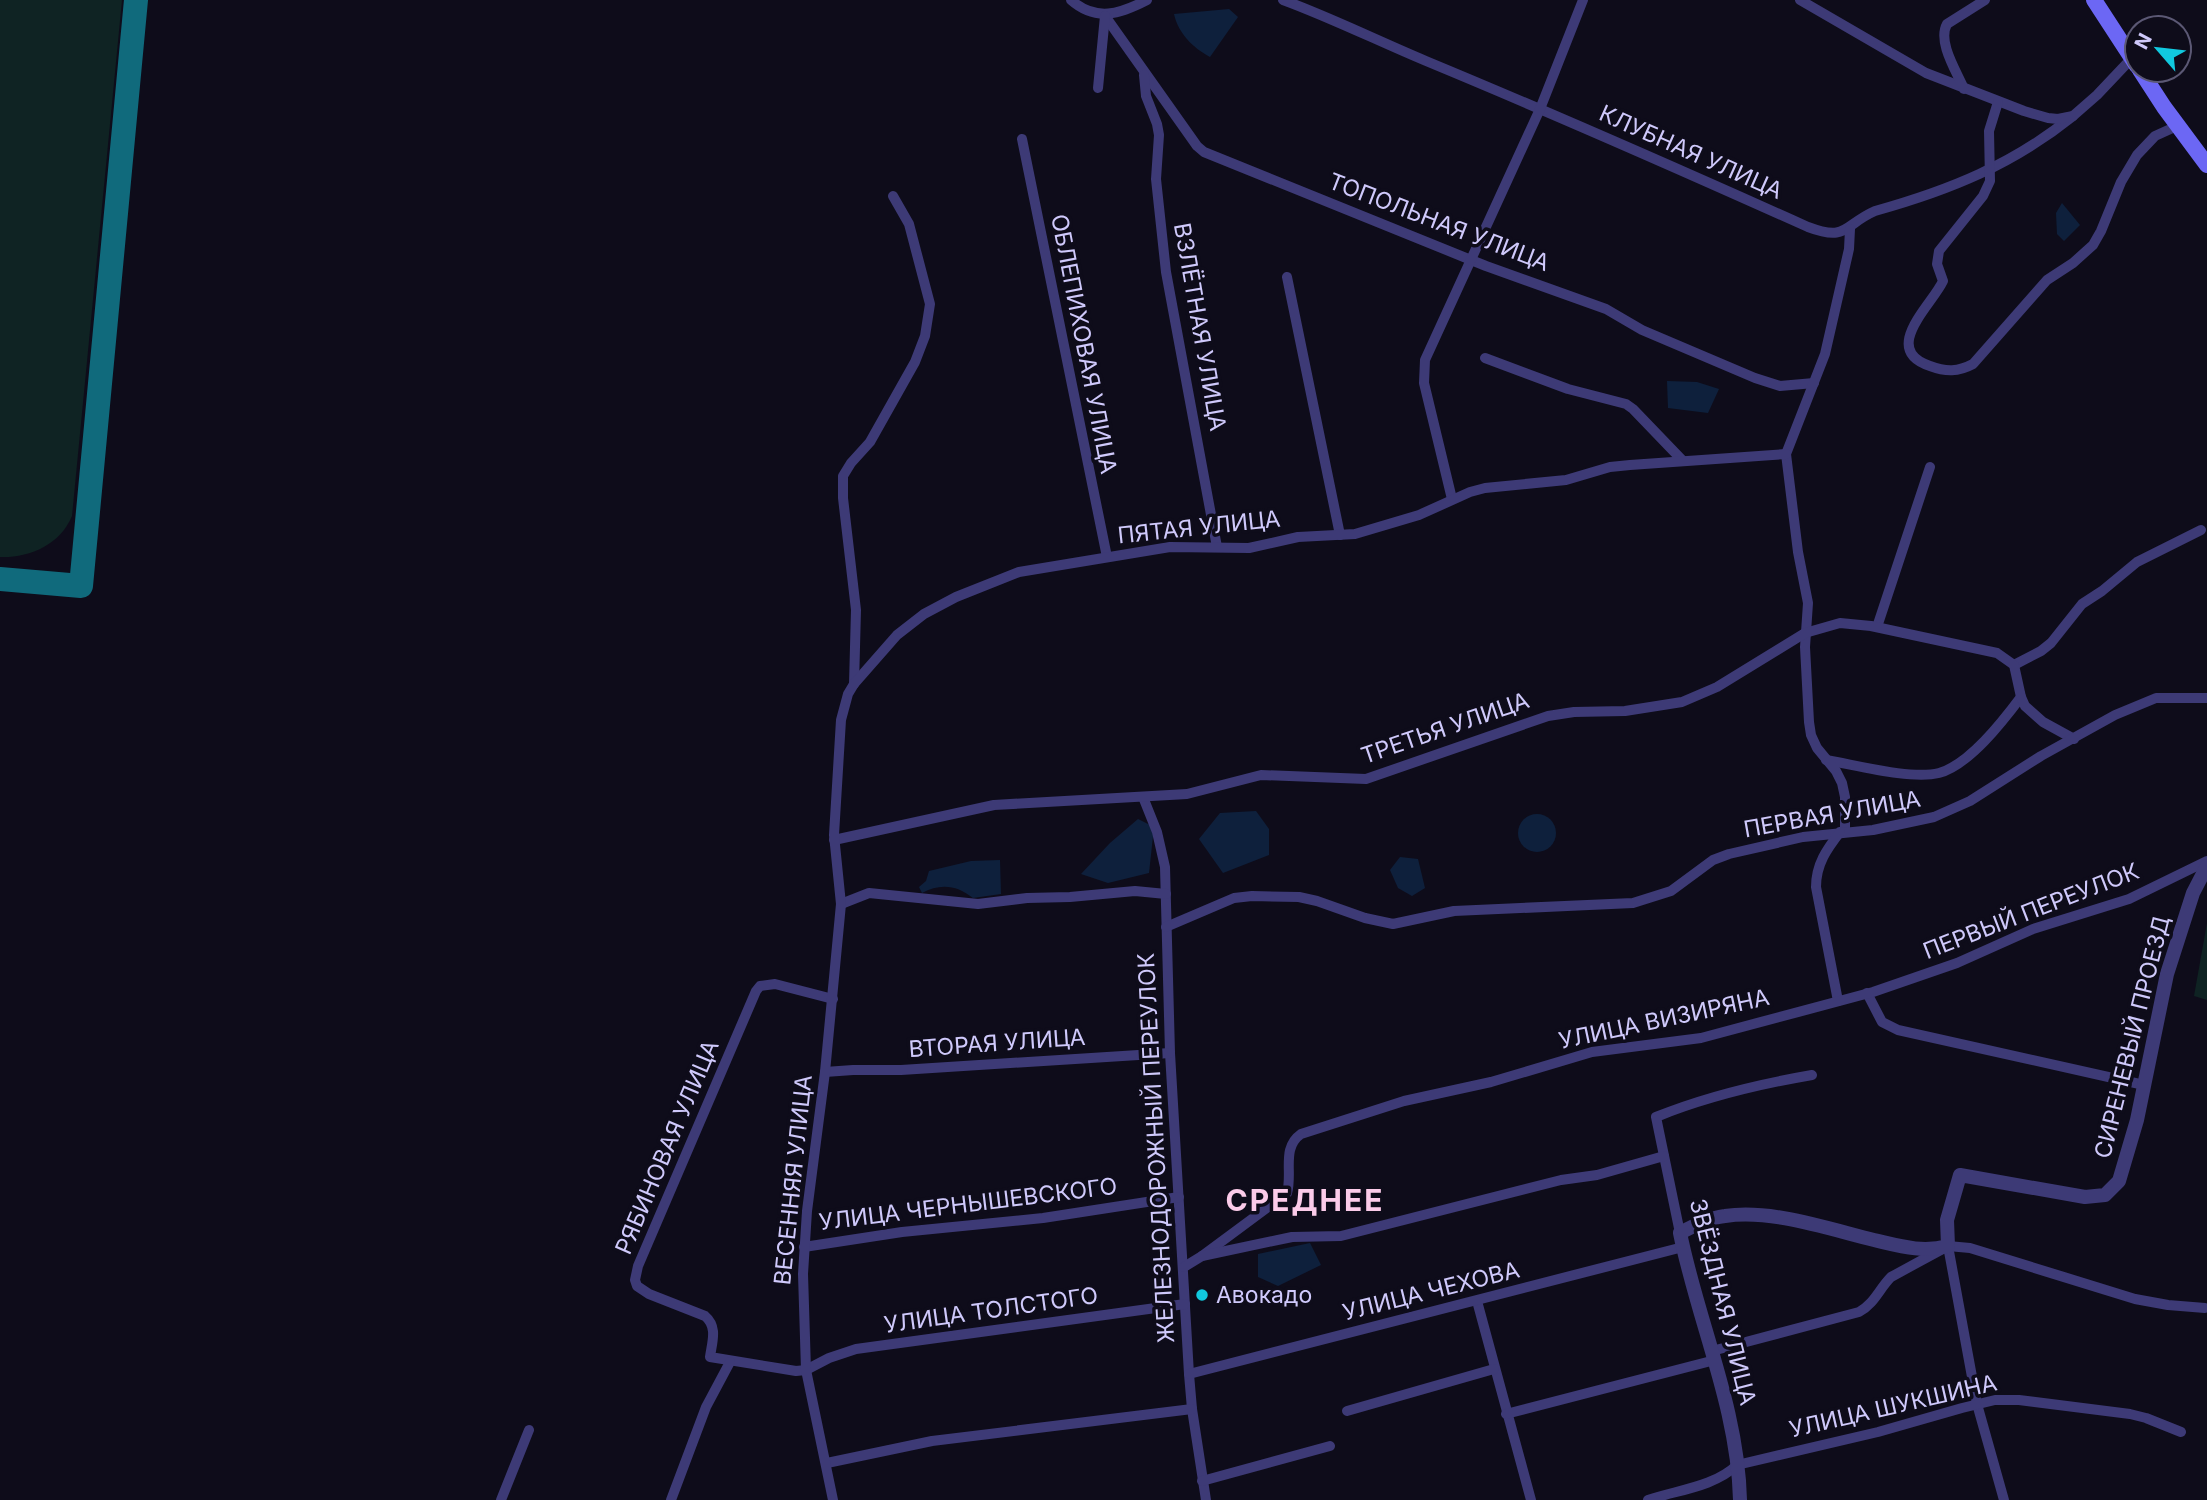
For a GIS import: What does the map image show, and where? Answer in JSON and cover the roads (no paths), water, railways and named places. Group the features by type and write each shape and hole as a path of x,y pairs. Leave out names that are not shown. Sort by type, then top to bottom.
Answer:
{"main road":[{"path":"2094,0 2123,45"},
{"path":"2149,84 2207,165"}],"street":[{"path":"1071,0 1085,10 1105,16 1147,0"},
{"name":"КЛУБНАЯ УЛИЦА","path":"1283,0 1343,23 1808,227 1832,233 1850,229"},
{"path":"1452,499 1423,371 1430,346 1540,109 1583,0"},
{"path":"1800,0 1916,68 1964,89 2048,118 2073,116"},
{"path":"1964,89 1944,42 1944,29 1947,24 1985,0"},
{"path":"1098,88 1105,16"},
{"name":"ТОПОЛЬНАЯ УЛИЦА","path":"1105,16 1197,146 1204,152 1471,260 1606,309 1649,333 1766,382 1793,386 1814,383"},
{"name":"ВЗЛЁТНАЯ УЛИЦА","path":"1144,73 1146,96 1159,135 1156,179 1166,272 1217,547"},
{"path":"1838,1001 1816,875 1822,858 1843,832 1845,797 1843,783 1811,735 1808,722 1805,633 1808,603 1798,552 1786,454 1825,354 1849,249 1850,229 1865,215 1952,187 1991,169 2042,139 2123,75"},
{"path":"1998,102 1989,131 1990,181 1983,196 1939,251 1937,264 1943,281 1910,332 1911,352 1926,365 1951,371 1962,370 1982,355 2038,288 2073,264 2093,245 2130,165 2155,136 2177,126"},
{"name":"ОБЛЕПИХОВАЯ УЛИЦА","path":"1021,139 1107,557"},
{"path":"834,840 841,720 848,694 854,684 857,628 843,476 870,442 915,362 925,336 930,304 909,224 893,197"},
{"path":"1287,277 1340,536"},
{"path":"1485,358 1568,389 1626,404 1683,461"},
{"name":"ПЯТАЯ УЛИЦА","path":"854,684 910,624 938,605 1019,572 1170,547 1249,548 1298,537 1340,536 1400,522 1485,488 1566,480 1609,467 1786,454"},
{"path":"1877,627 1930,467"},
{"path":"2074,739 2034,715 2021,697 2014,666 2051,643 2082,604 2137,562 2201,530"},
{"name":"ТРЕТЬЯ УЛИЦА","path":"834,840 994,805 1203,792 1261,775 1366,779 1548,716 1638,709 1682,702 1717,687 1805,633 1840,623 1877,627 1986,650 2006,658 2014,666"},
{"path":"1826,760 1917,775 1941,772 1952,768 1988,738 2021,697"},
{"name":"ПЕРВАЯ УЛИЦА","path":"1166,927 1234,898 1252,895 1299,897 1392,924 1454,911 1633,903 1671,891 1713,860 1729,854 1776,842 1896,827 1952,810 2095,725 2156,698 2207,698"},
{"name":"ЖЕЛЕЗНОДОРОЖНЫЙ ПЕРЕУЛОК","path":"1143,797 1162,849 1166,894 1170,1053 1189,1374 1206,1500"},
{"name":"ВЕСЕННЯЯ УЛИЦА","path":"833,1500 806,1370 803,1310 804,1247 810,1176 825,1072 841,904 834,840"},
{"name":"ПЕРВЫЙ ПЕРЕУЛОК","path":"1867,993 1957,963 2033,929 2129,899 2207,864"},
{"name":"СИРЕНЕВЫЙ ПРОЕЗД","path":"1948,1246 1947,1220 1960,1175 2096,1198 2105,1195 2119,1181 2144,1086 2167,974 2193,893 2207,864"},
{"path":"841,904 869,892 978,904 1135,891 1166,894"},
{"name":"РЯБИНОВАЯ УЛИЦА","path":"730,1362 710,1357 714,1333 710,1321 705,1316 642,1290 635,1280 638,1266 756,991 767,984 833,999"},
{"path":"1867,993 1882,1022 1898,1030 2144,1086"},
{"name":"УЛИЦА ВИЗИРЯНА","path":"1202,1255 1287,1193 1290,1147 1294,1139 1301,1134 1404,1101 1491,1082 1592,1052 1701,1038 1867,993"},
{"name":"ВТОРАЯ УЛИЦА","path":"825,1072 920,1069 1170,1053"},
{"name":"ЗВЁЗДНАЯ УЛИЦА","path":"1740,1500 1737,1465 1713,1356 1690,1278 1656,1117 1763,1085 1812,1075"},
{"path":"1184,1266 1202,1255 1292,1237 1341,1236 1560,1180 1597,1175 1664,1156"},
{"name":"УЛИЦА ЧЕРНЫШЕВСКОГО","path":"804,1247 902,1232 1043,1219 1180,1196"},
{"path":"1682,1240 1711,1219 1756,1215 1805,1223 1924,1251 1948,1246 1970,1248 2135,1299 2205,1308"},
{"name":"УЛИЦА ЧЕХОВА","path":"1189,1374 1477,1301 1682,1240"},
{"path":"1506,1414 1859,1312 1875,1300 1884,1283 1891,1277 1948,1246"},
{"path":"1948,1246 1976,1404 2004,1500"},
{"path":"1477,1301 1531,1500"},
{"name":"УЛИЦА ТОЛСТОГО","path":"806,1370 828,1358 856,1349 1185,1304"},
{"path":"671,1500 706,1407 730,1362 788,1371 806,1370"},
{"path":"1347,1411 1494,1369"},
{"name":"УЛИЦА ШУКШИНА","path":"1648,1500 1724,1476 1737,1465 1878,1432 1976,1404 2008,1399 2121,1413 2146,1418 2181,1433"},
{"path":"827,1462 932,1441 1192,1409"},
{"path":"501,1500 529,1430"},
{"path":"1202,1481 1330,1446"}],"water":[{"path":"1229,9 1238,17 1210,57 1187,39 1174,14"},
{"path":"2062,203 2080,225 2064,241 2057,234 2056,213"},
{"path":"1667,381 1697,382 1719,389 1708,413 1668,408"},
{"path":"1256,811 1269,829 1269,855 1223,873 1199,839 1220,813"},
{"path":"1537,814 1551,819 1556,833 1551,847 1537,852 1523,847 1518,833 1523,819"},
{"path":"1138,819 1154,827 1149,873 1108,883 1081,874 1110,843"},
{"path":"1400,857 1418,859 1425,888 1412,896 1398,888 1390,870"},
{"path":"1000,860 1001,894 973,898 955,888 935,888 922,893 919,887 926,881 929,871 971,861"},
{"path":"1310,1243 1321,1265 1278,1286 1258,1277 1258,1254"}],"place":[{"name":"Авокадо","path":"1202,1295"}],"district":[{"name":"СРЕДНЕЕ","path":"1305,1201"}]}
